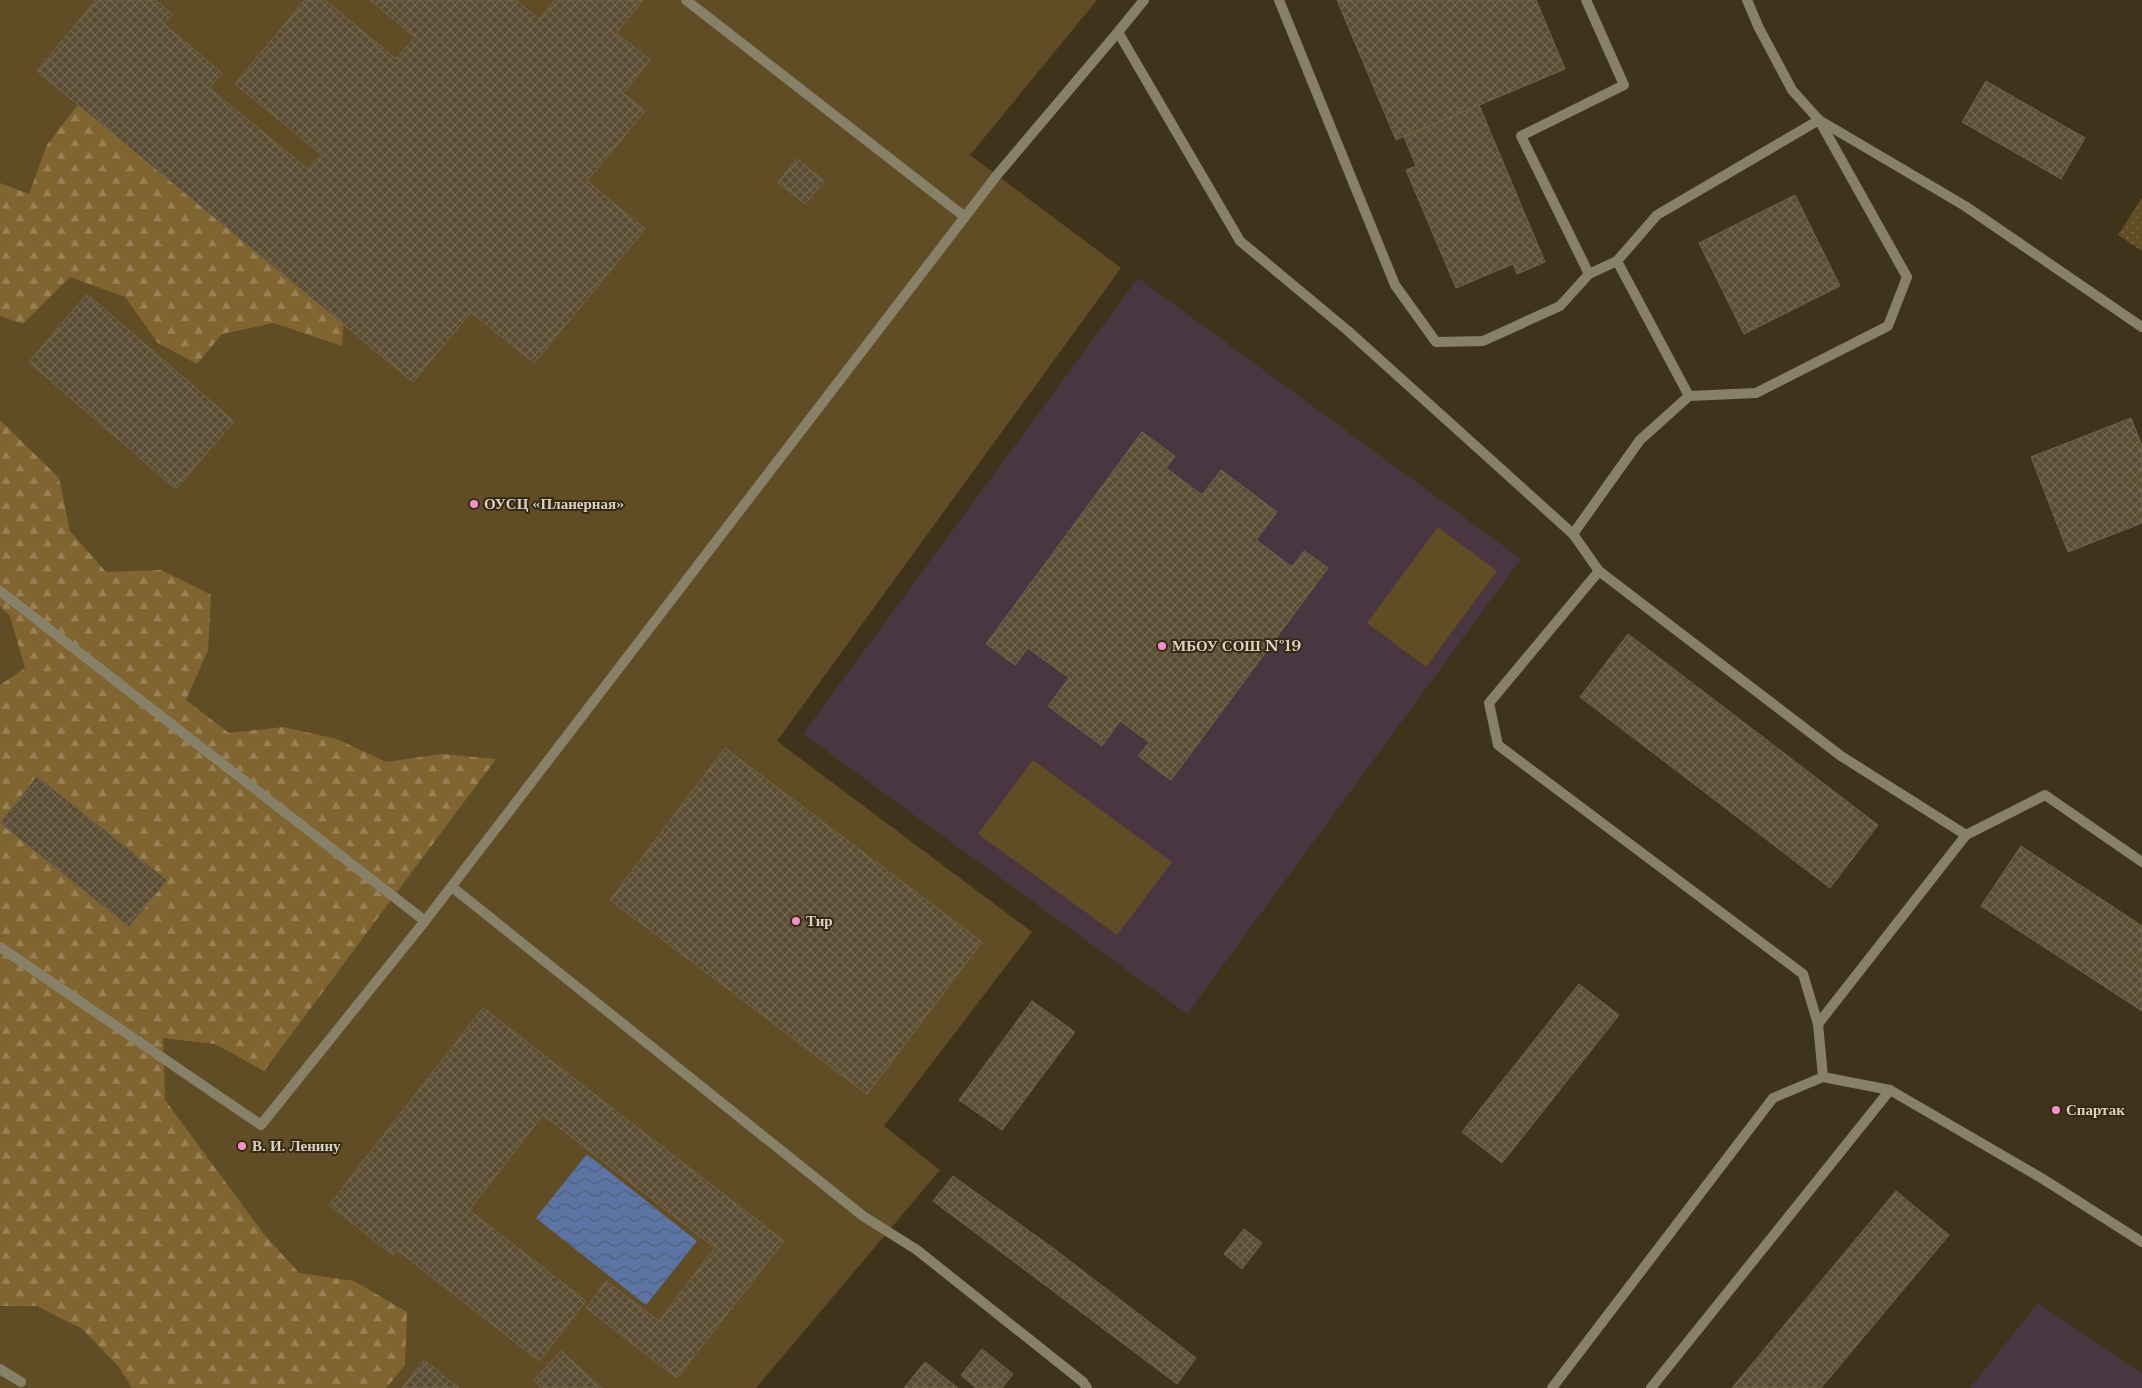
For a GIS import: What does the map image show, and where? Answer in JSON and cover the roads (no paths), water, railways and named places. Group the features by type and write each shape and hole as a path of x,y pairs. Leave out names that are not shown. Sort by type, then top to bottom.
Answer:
{"street":[{"path":"686,0 965,217"},
{"path":"0,947 261,1125 426,921 997,175 1144,0"},
{"path":"1279,0 1395,285 1436,342 1483,341 1560,306 1589,274 1617,261 1657,215 1819,120"},
{"path":"1586,0 1624,85 1521,136 1589,274"},
{"path":"1572,534 1640,440 1689,396 1756,393 1888,326 1907,278 1819,120 1792,90 1759,28 1747,0"},
{"path":"1118,32 1240,241 1347,330 1572,534 1599,571 1841,756 1966,835"},
{"path":"1819,120 1966,206 2142,327"},
{"path":"1617,261 1689,396"},
{"path":"1599,571 1489,703 1498,745 1803,974 1818,1024 1823,1077"},
{"path":"0,592 426,921"},
{"path":"1818,1024 1966,835 2045,795 2142,862"},
{"path":"452,887 863,1216 917,1250 1084,1382 1087,1388"},
{"path":"1552,1388 1772,1098 1823,1077 1890,1090 2043,1178 2142,1242"},
{"path":"1651,1388 1890,1090"},
{"path":"0,1369 21,1382"}],"water":[{"path":"587,1154 697,1241 646,1305 536,1218"}],"place":[{"name":"ОУСЦ «Планерная»","path":"474,504"},
{"name":"МБОУ СОШ №19","path":"1162,646"},
{"name":"Тир","path":"796,921"},
{"name":"Спартак","path":"2056,1110"},
{"name":"В. И. Ленину","path":"242,1146"}]}
